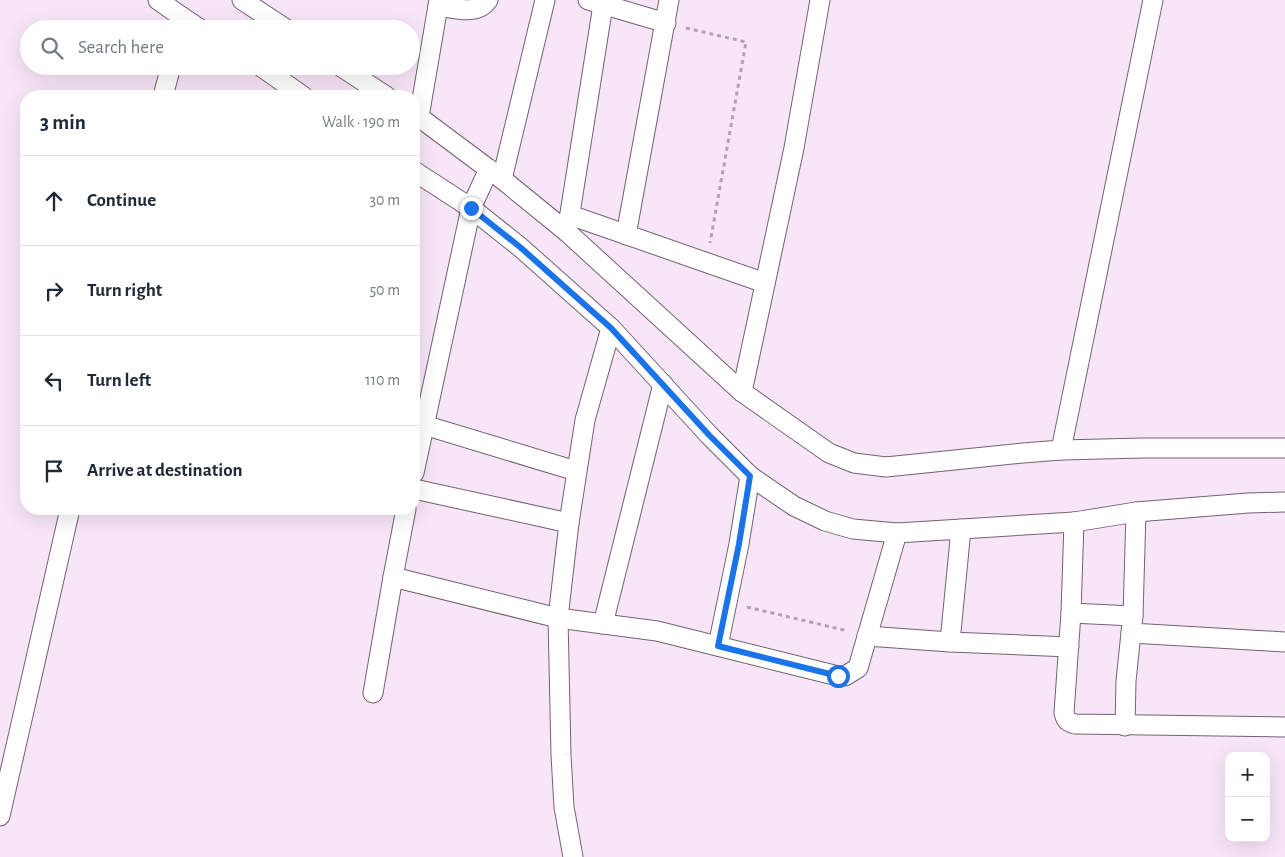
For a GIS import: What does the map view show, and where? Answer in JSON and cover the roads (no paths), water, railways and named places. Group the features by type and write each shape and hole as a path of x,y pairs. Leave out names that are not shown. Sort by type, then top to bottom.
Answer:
{"street":[{"path":"158,0 178,20"},
{"path":"242,0 272,20"},
{"path":"420,101 439,3 472,10 480,8 488,0"},
{"path":"420,444 473,203 492,175 545,0"},
{"path":"626,235 669,0"},
{"path":"742,392 794,148 820,0"},
{"path":"1061,450 1153,0"},
{"path":"568,223 595,2 666,23"},
{"path":"165,90 169,75"},
{"path":"273,75 294,90"},
{"path":"354,75 377,90"},
{"path":"420,118 492,175 568,223 742,392 829,453 854,463 886,467 1023,452 1061,450 1285,448"},
{"path":"420,174 473,203 611,328 709,435 750,476 794,506 825,521 853,530 897,533 1074,522 1136,512 1285,502"},
{"path":"568,223 626,235 765,283"},
{"path":"573,857 564,807 558,618 576,471 587,412 611,328"},
{"path":"603,624 663,384"},
{"path":"424,425 576,471"},
{"path":"718,646 750,476"},
{"path":"420,490 569,523"},
{"path":"1125,726 1126,681 1132,624 1136,512"},
{"path":"0,816 69,515"},
{"path":"373,693 405,515"},
{"path":"1074,522 1065,719 1075,724 1125,726 1285,727"},
{"path":"950,642 960,530"},
{"path":"393,577 558,618 657,631 838,676 845,676 858,668 897,533"},
{"path":"1071,614 1132,624 1285,642"},
{"path":"867,636 1069,647"}]}
